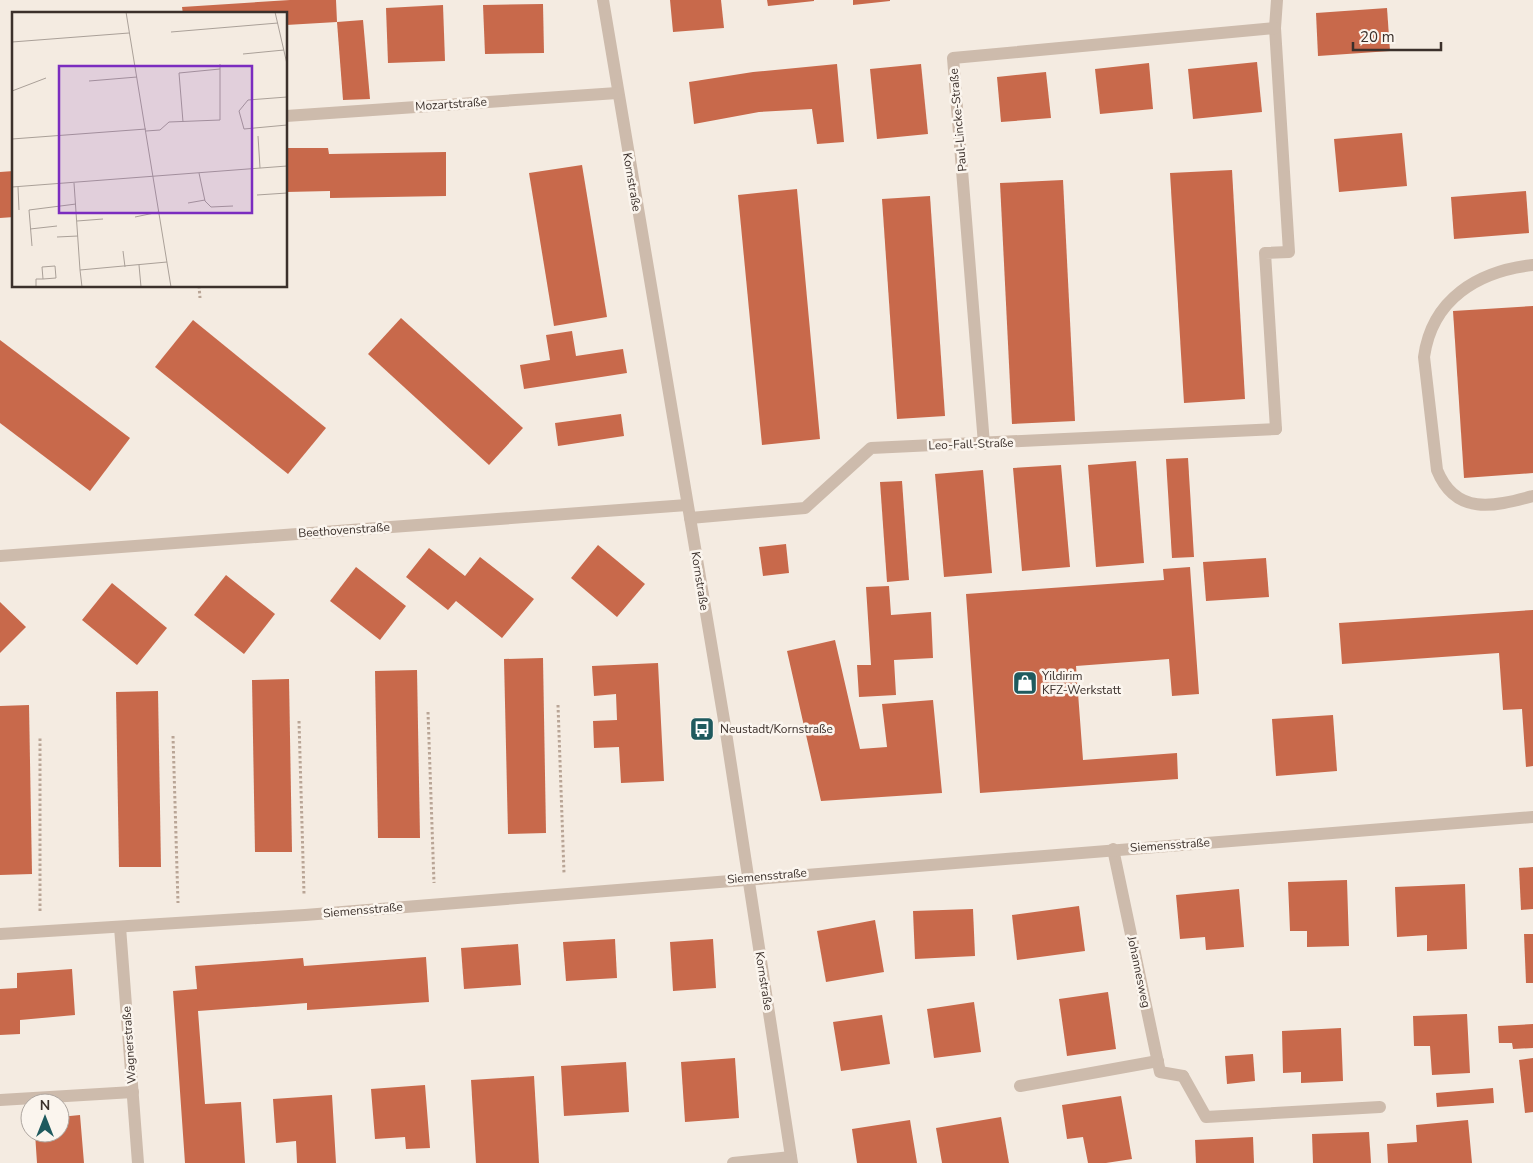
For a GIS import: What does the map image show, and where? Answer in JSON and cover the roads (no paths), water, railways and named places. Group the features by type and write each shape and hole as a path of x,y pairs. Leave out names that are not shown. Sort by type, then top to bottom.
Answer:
{"street":[{"name":"Kornstraße","path":"603,0 690,518 792,1160"},
{"path":"1275,28 1277,0"},
{"name":"Leo-Fall-Straße","path":"690,518 805,508 871,448 1276,429 1265,253 1289,252 1275,28"},
{"name":"Paul-Lincke-Straße","path":"984,444 953,58 1275,28"},
{"name":"Mozartstraße","path":"288,116 617,92"},
{"path":"1533,265 1494,273 1472,283 1449,301 1440,312 1426,339 1424,356 1437,470 1442,482 1453,494 1465,502 1480,506 1500,504 1533,496"},
{"name":"Beethovenstraße","path":"0,556 687,505"},
{"name":"Siemensstraße","path":"0,934 305,914 1533,817"},
{"name":"Johannesweg","path":"1113,849 1158,1061"},
{"name":"Wagnerstraße","path":"120,927 138,1163"},
{"path":"1020,1086 1158,1061 1160,1072 1183,1076 1206,1117 1380,1107"},
{"path":"0,1100 133,1092"},
{"path":"733,1163 792,1160"}],"place":[{"name":"Yildirim KFZ-Werkstatt","path":"1025,683"},
{"name":"Neustadt/Kornstraße","path":"702,729"}]}
